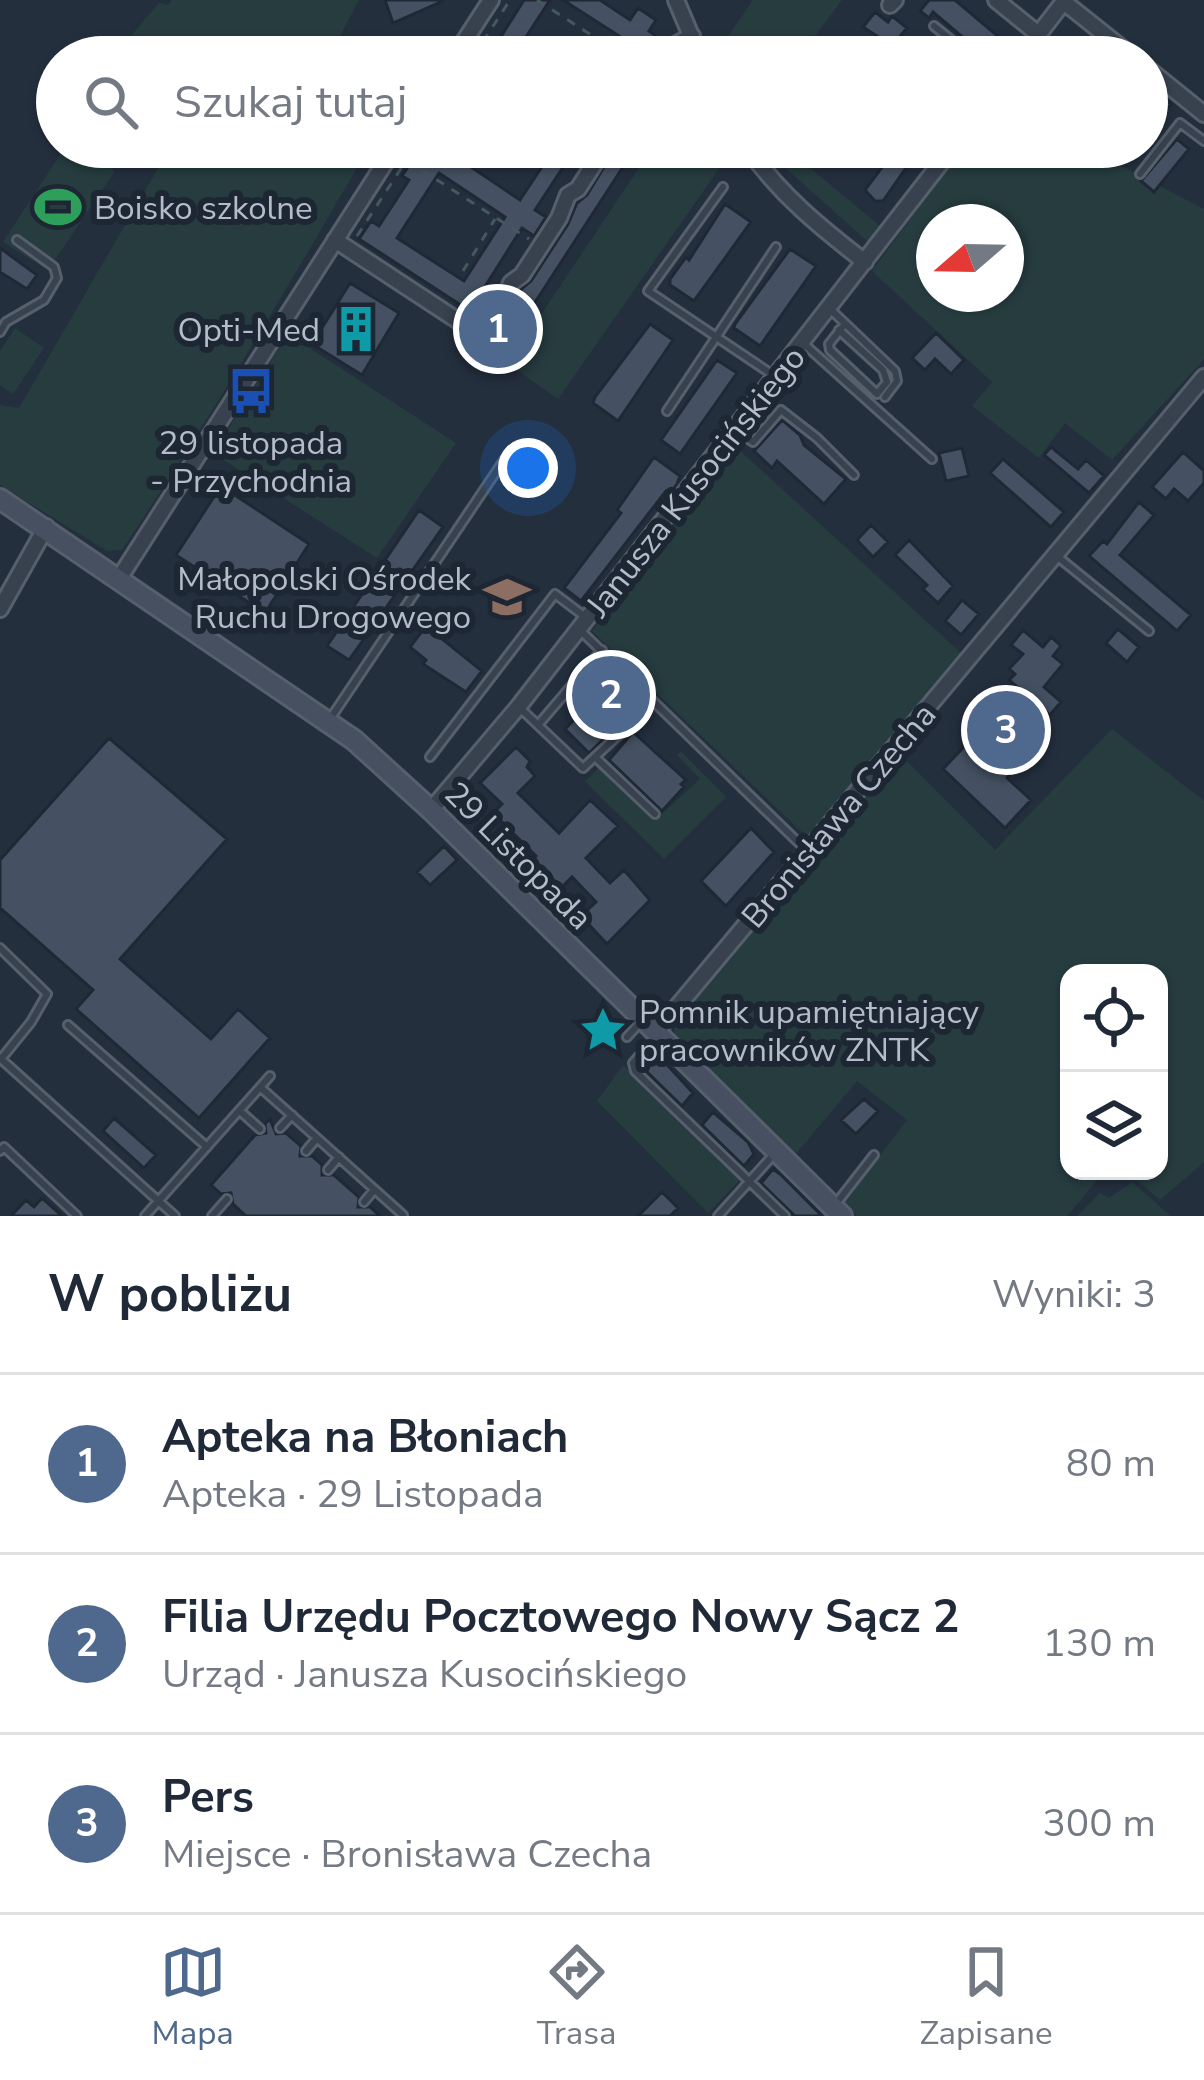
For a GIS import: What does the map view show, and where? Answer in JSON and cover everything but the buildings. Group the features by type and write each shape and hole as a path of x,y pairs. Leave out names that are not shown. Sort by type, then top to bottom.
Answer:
{"street":[{"path":"467,36 490,0"},
{"path":"676,0 692,36"},
{"path":"996,0 1038,34 1064,1 1106,36"},
{"path":"1168,85 1204,114"},
{"path":"120,578 382,168"},
{"path":"335,241 478,330 489,325 502,306 504,292 592,168"},
{"path":"764,168 791,200 865,262"},
{"name":"Janusza Kusocińskiego","path":"431,810 830,309 932,168"},
{"name":"Bronisława Czecha","path":"646,1029 807,851 1204,376"},
{"name":"29 Listopada","path":"0,499 328,722 431,810 646,1029 837,1212"},
{"path":"0,609 46,527"}],"lane":[{"path":"934,26 946,36"},
{"path":"1168,139 1180,124 1204,142"},
{"path":"1140,174 1145,168"},
{"path":"723,187 648,291 776,377"},
{"path":"0,332 7,322 44,299 58,278 55,267 17,240"},
{"path":"667,412 776,248"},
{"path":"830,309 883,370 887,382 877,394 830,350 829,344 842,328"},
{"path":"842,328 896,371 897,381 885,397"},
{"path":"803,343 932,459"},
{"path":"851,370 866,355"},
{"path":"734,429 752,442 781,410 818,438 854,476"},
{"path":"328,722 504,460"},
{"path":"1055,554 1149,631"},
{"path":"430,758 555,593 602,649 807,851"},
{"path":"538,725 602,649"},
{"path":"518,706 584,768 641,714 590,666"},
{"path":"595,757 655,814"},
{"path":"0,947 47,994 0,1060 176,1216"},
{"path":"68,1025 207,1147"},
{"path":"627,1036 646,1029 653,1041 633,1063 635,1071 784,1216"},
{"path":"145,1216 271,1076"},
{"path":"260,1087 398,1214"},
{"path":"239,1111 260,1130"},
{"path":"280,1128 292,1115"},
{"path":"306,1150 317,1138"},
{"path":"1,1148 77,1216"},
{"path":"718,1216 777,1151"},
{"path":"837,1212 874,1155"},
{"path":"328,1170 339,1157"},
{"path":"364,1202 374,1190"},
{"path":"212,1216 227,1199"}],"path":[{"path":"487,36 510,0"},
{"path":"537,0 593,36"},
{"path":"352,244 401,168"},
{"path":"419,168 540,247"},
{"path":"463,272 496,217"}],"green space":[{"path":"172,0 359,0 340,36 131,36 159,3 168,5"},
{"path":"753,0 842,0 815,36 728,36"},
{"name":"Boisko szkolne","path":"51,168 115,171 48,270 3,242"},
{"path":"158,168 357,168 249,351 122,550 107,551 0,485 0,405 19,408"},
{"path":"639,168 720,168 558,399 508,364"},
{"path":"786,168 810,168 881,227 868,242"},
{"path":"948,168 1125,168 1204,209 1204,359 1112,460 1065,423 1039,458 972,406 992,382 916,312 1024,312 1024,204 921,204"},
{"path":"916,211 916,312 872,271"},
{"path":"15,328 44,348 13,394 0,385 0,351"},
{"path":"288,334 456,443 377,558 213,453"},
{"path":"735,446 961,653 808,838 592,631"},
{"path":"1112,729 1204,801 1204,1162 1160,1200 1137,1180 1168,1180 1168,964 1060,964 1060,1180 1097,1180 1067,1216 857,1216 844,1202 907,1120 857,1081 794,1156 675,1037 674,1022 900,754 995,850"},
{"path":"681,751 726,797 664,859 585,781 600,767 655,820 700,779 677,755"},
{"path":"623,1065 740,1180 708,1213 597,1101"},
{"path":"1132,1182 1171,1216 1077,1216 1100,1193 1109,1198"}],"place":[{"name":"Boisko szkolne","path":"58,207"},
{"name":"Opti-Med","path":"356,329"},
{"name":"Apteka na Błoniach","path":"498,329"},
{"name":"29 listopada - Przychodnia","path":"251,391"},
{"name":"Małopolski Ośrodek Ruchu Drogowego","path":"507,597"},
{"name":"Filia Urzędu Pocztowego Nowy Sącz 2","path":"611,695"},
{"name":"Pers","path":"1006,730"},
{"name":"Pomnik upamiętniający pracowników ZNTK","path":"603,1030"}]}
